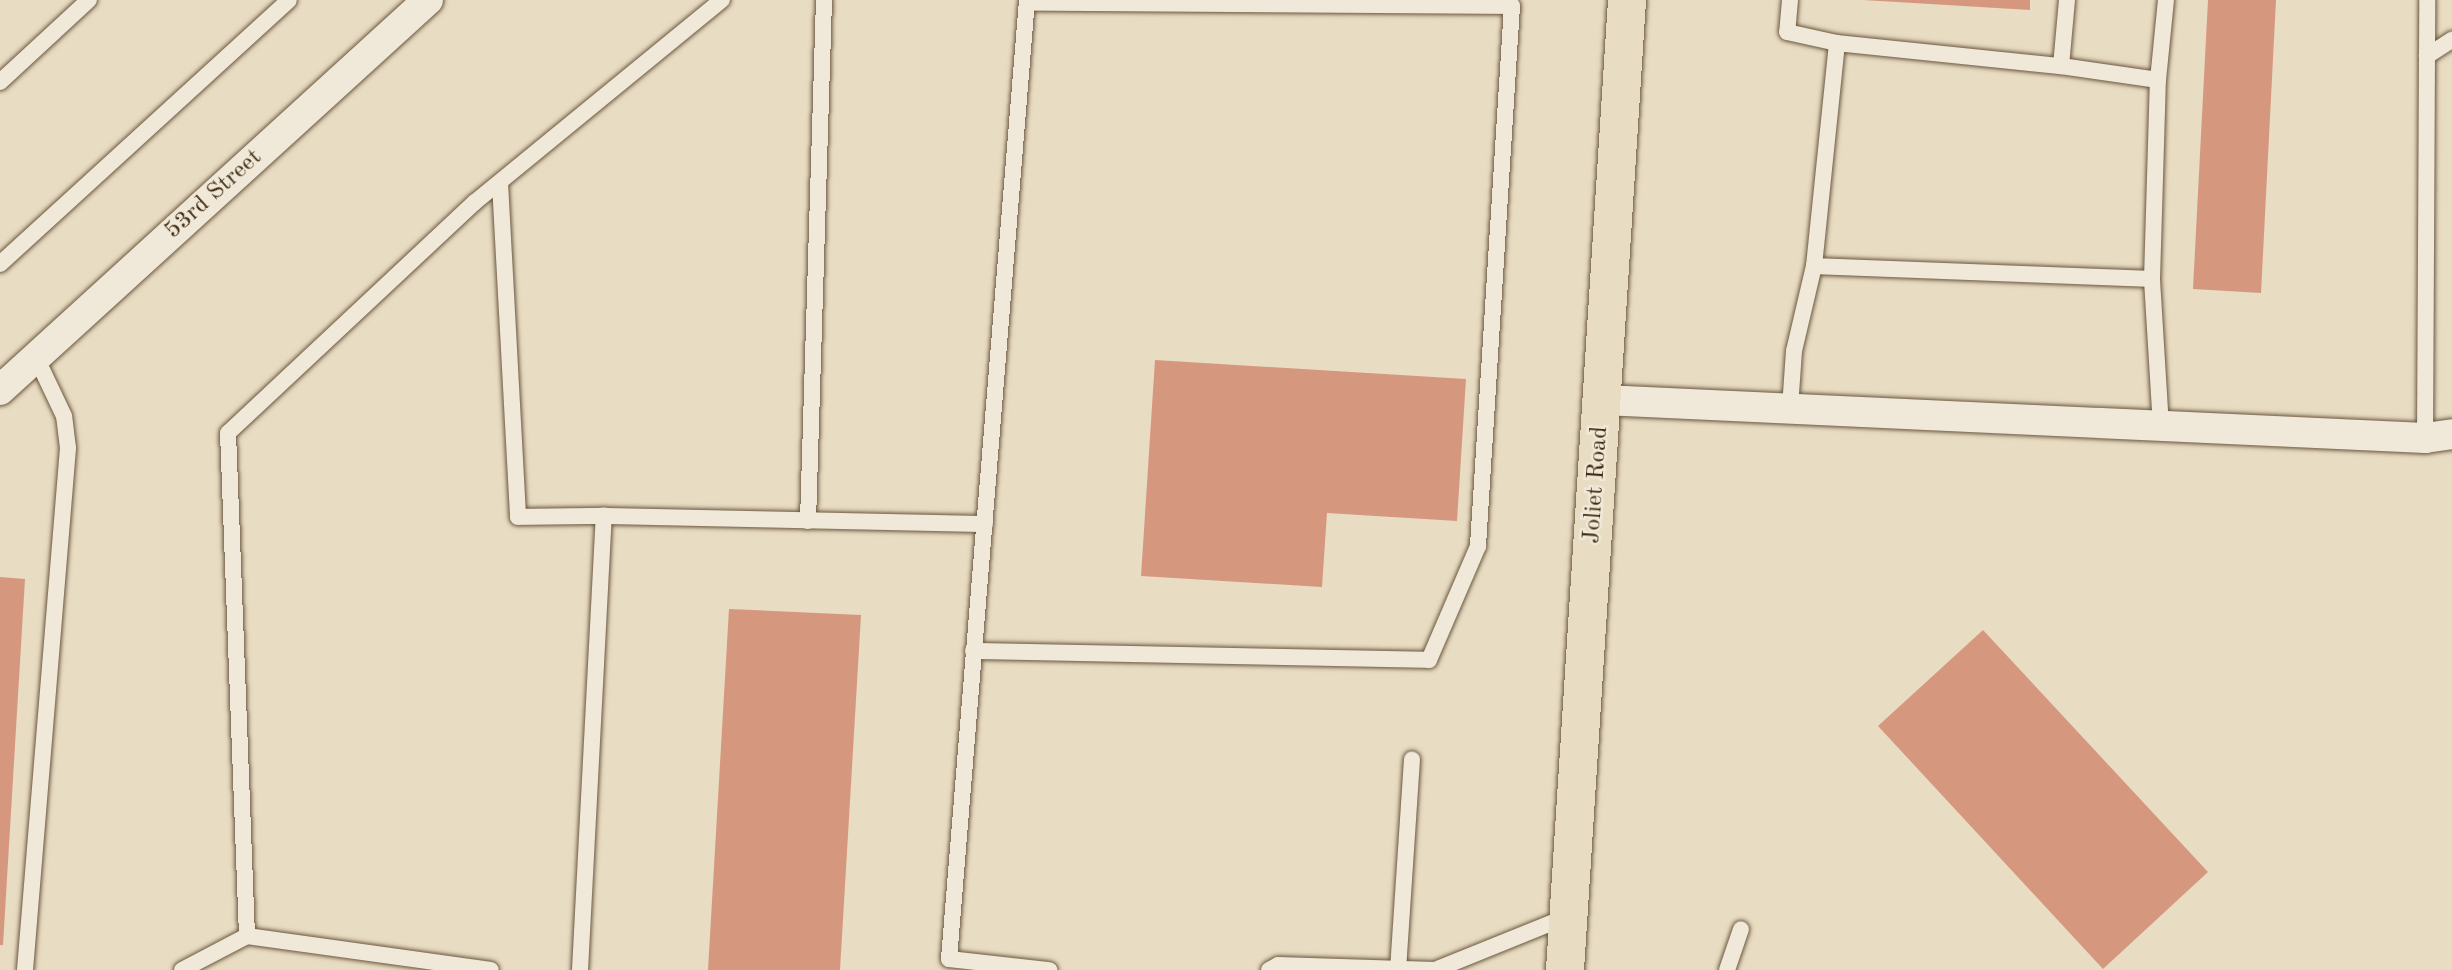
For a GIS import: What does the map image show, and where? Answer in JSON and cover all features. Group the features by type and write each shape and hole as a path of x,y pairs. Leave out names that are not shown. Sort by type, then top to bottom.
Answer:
{"main road":[{"name":"Joliet Road","path":"1564,970 1627,0"}],"street":[{"name":"53rd Street","path":"0,390 428,0"},
{"path":"1603,400 2161,427 2438,436"}],"lane":[{"path":"0,82 89,0"},
{"path":"0,264 289,0"},
{"path":"247,936 228,433 500,183 722,0"},
{"path":"808,521 824,0"},
{"path":"1790,0 1787,32 1837,43 2061,66 2158,80"},
{"path":"2061,66 2067,0"},
{"path":"2161,427 2152,279 2158,80 2166,0"},
{"path":"2427,0 2438,436"},
{"path":"973,651 1429,660 1478,546 1513,6 1027,1 973,651 949,959 1049,970"},
{"path":"2427,56 2452,40"},
{"path":"1790,408 1794,351 1814,266 1837,43"},
{"path":"500,183 518,517 604,516 985,524"},
{"path":"1814,266 2152,279"},
{"path":"25,970 68,448 64,416 36,357"},
{"path":"580,970 604,516"},
{"path":"1398,969 1412,759"},
{"path":"1269,970 1278,965 1435,970 1568,916"},
{"path":"1727,970 1741,929"},
{"path":"183,970 247,936 491,970"}],"building":[{"path":"1863,0 2030,0 2030,10"},
{"path":"2208,0 2276,0 2261,293 2193,289"},
{"path":"1155,360 1466,379 1457,521 1327,513 1322,587 1141,576"},
{"path":"0,577 25,579 3,945 0,945"},
{"path":"729,609 861,615 840,970 708,970"},
{"path":"1983,630 2208,872 2103,969 1878,726"}]}
